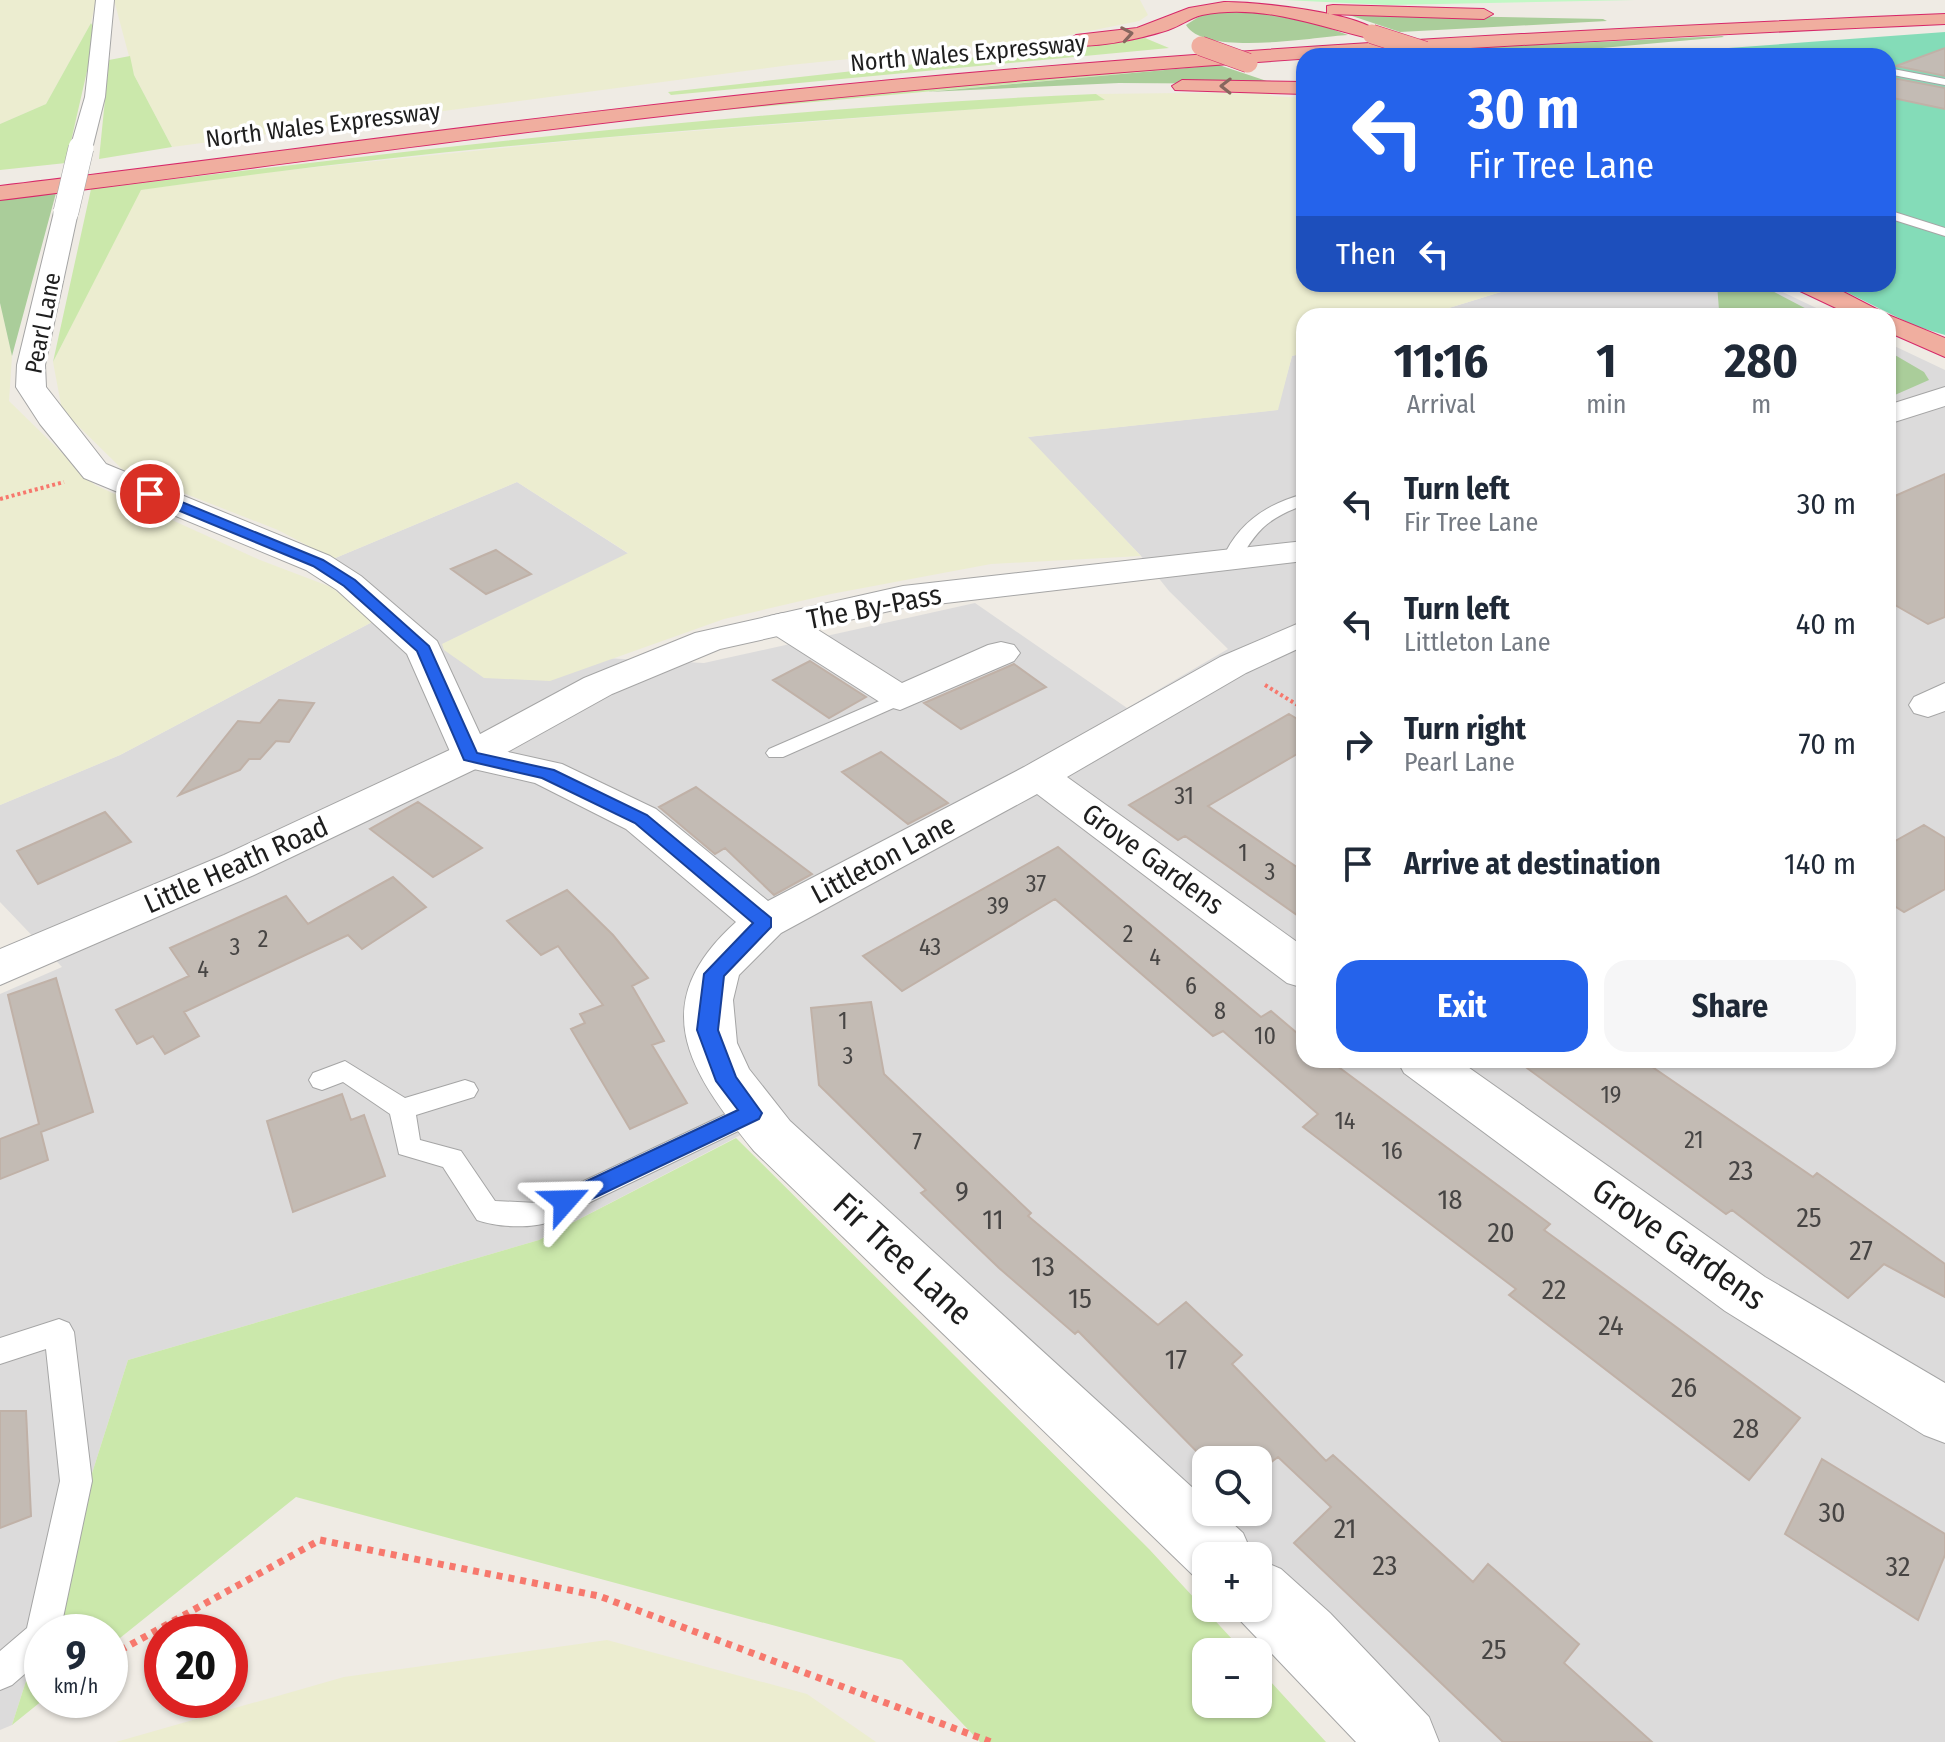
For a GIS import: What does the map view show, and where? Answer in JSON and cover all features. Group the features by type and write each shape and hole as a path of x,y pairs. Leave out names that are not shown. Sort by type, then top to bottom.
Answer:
{"highway":[{"path":"1217,0 1264,7"},
{"path":"1707,11 1945,4"},
{"path":"1051,44 1133,34 1173,14 1216,8 1498,14"},
{"path":"1287,8 1415,48"},
{"name":"North Wales Expressway","path":"0,180 312,139 713,94 1163,53 1496,30 1945,11"},
{"path":"1173,14 1174,34 1296,83"},
{"name":"North Wales Expressway","path":"1364,48 1945,19"},
{"path":"1663,48 1945,26"},
{"name":"North Wales Expressway","path":"0,193 764,99 1164,61 1296,52"},
{"path":"312,139 782,76"},
{"path":"1165,87 1296,86"},
{"path":"280,157 780,108 1079,90"},
{"path":"1824,292 1857,308"},
{"path":"1896,326 1945,349"}],"street":[{"name":"Pearl Lane","path":"105,0 95,97 31,365 31,387 51,418 95,471 318,563 349,583 424,649 470,756"},
{"path":"1896,412 1945,396"},
{"name":"The By-Pass","path":"470,756 598,686 708,641 903,597 1296,552"},
{"path":"783,624 900,698 1001,653"},
{"name":"Littleton Lane","path":"765,922 1039,776 1233,665 1296,636"},
{"path":"470,756 548,773 641,819 765,922"},
{"name":"Little Heath Road","path":"0,968 239,865 470,756"},
{"name":"Grove Gardens","path":"1039,776 1296,965"},
{"name":"Fir Tree Lane","path":"765,922 714,974 708,1030 726,1081 772,1136 1205,1542"},
{"name":"Grove Gardens","path":"1433,1068 1745,1294 1945,1415"},
{"path":"1272,1605 1404,1742"}],"lane":[{"path":"1896,73 1945,82"},
{"path":"1896,217 1945,232"},
{"path":"1896,222 1903,219"},
{"path":"1231,560 1238,538 1253,522 1296,503"},
{"path":"776,753 900,698"},
{"path":"322,1080 345,1071 402,1109 408,1147 452,1159 487,1212 539,1214 752,1113"},
{"path":"402,1109 465,1090"},
{"path":"0,1351 59,1332 76,1481 46,1614"},
{"path":"0,1673 24,1651"}],"path":[{"path":"0,499 95,471"},
{"path":"128,1646 320,1540 599,1596 991,1742"}],"shaded area":[{"path":"1501,292 1783,292 1816,308 1449,308"},
{"path":"1896,347 1945,370 1945,1742 1429,1742 1272,1591 1272,1542 1220,1542 1204,1526 1272,1526 1272,1446 1192,1446 1192,1515 775,1117 539,1240 128,1360 47,1614 24,1614 24,1687 12,1725 0,1730 0,994 62,967 0,902 0,805 120,755 397,609 333,559 517,482 629,554 443,644 444,650 704,663 975,603 1127,708 1228,649 1169,591 1141,556 1027,437 1277,410 1292,356 1296,355 1296,1068 1896,1068"}],"green space":[{"path":"0,0 96,0 91,23 46,104 0,124"},
{"path":"114,0 1140,0 1148,15 1139,21 1055,38 790,65 172,147 134,75"},
{"path":"1284,0 1635,0 1388,5"},
{"path":"1243,10 1301,18 1348,35 1236,43 1197,35 1186,25 1203,14"},
{"path":"1346,14 1603,19 1607,21 1400,32"},
{"path":"91,23 96,32 66,163 0,170 0,124 46,104"},
{"path":"1945,32 1945,335 1896,317 1896,308 1879,308 1846,292 1896,292 1896,48 1728,48"},
{"path":"1722,36 1724,37 1601,48 1473,48"},
{"path":"1145,38 1169,48 671,95 668,92"},
{"path":"130,56 134,75 172,147 99,159 109,60"},
{"path":"1210,63 1219,65 661,116 759,103"},
{"path":"1219,65 1276,84 1119,83 927,92"},
{"path":"1267,92 1272,96 1296,98 1296,292 1501,292 1449,308 1296,308 1296,355 1292,356 1278,410 1028,437 1141,556 991,564 831,594 724,619 550,681 484,678 444,650 442,644 628,553 517,482 333,559 278,530 122,469 62,410 53,362 140,190 260,173 591,139 1103,99 1096,94"},
{"path":"1096,94 1105,100 501,147 141,190 53,362 91,189 467,145 718,120 970,100"},
{"path":"56,193 12,356 0,303 0,199"},
{"path":"1718,292 1774,292 1805,308 1719,308"},
{"path":"0,303 12,356 9,401 95,485 260,560 331,587 374,621 120,755 0,805"},
{"path":"1896,356 1924,372 1929,380 1896,394"},
{"path":"736,1138 1149,1549 1192,1596 1192,1622 1216,1622 1231,1638 1192,1638 1192,1718 1272,1718 1272,1683 1326,1742 980,1742 902,1660 296,1497 150,1614 144,1614 144,1619 128,1632 128,1614 47,1614 128,1360 539,1240"},
{"path":"607,1640 807,1694 876,1742 116,1742 200,1718 248,1718 248,1704 344,1677"},
{"path":"24,1687 24,1715 12,1725"}],"building":[{"path":"1945,48 1945,76 1896,66"},
{"path":"1896,79 1945,88 1945,109 1896,99"},
{"path":"1945,474 1945,617 1928,624 1896,606 1896,495"},
{"path":"496,550 531,574 486,594 451,569"},
{"path":"810,661 866,697 829,718 773,680"},
{"path":"1014,664 1046,687 961,729 924,703"},
{"path":"279,700 314,703 289,742 276,741 260,759 249,759 240,770 179,795 238,721 260,723"},
{"path":"1289,714 1296,718 1296,755 1208,806 1296,866 1296,914 1185,836 1178,840 1129,805"},
{"path":"881,752 948,803 908,824 842,772"},
{"path":"696,787 812,874 774,895 725,848 715,854 659,807"},
{"path":"418,802 482,848 433,877 370,829"},
{"path":"105,812 131,842 38,884 17,851"},
{"path":"1924,825 1945,838 1945,889 1904,912 1896,907 1896,841"},
{"path":"1058,847 1261,1017 1271,1011 1296,1032 1296,1068 1340,1068 1550,1224 1544,1230 1800,1418 1749,1480 1509,1295 1516,1289 1303,1127 1318,1114 1223,1031 1213,1036 1055,899 902,991 863,956"},
{"path":"393,877 426,907 362,949 348,935 184,1012 199,1036 165,1054 153,1036 137,1044 116,1010 189,976 170,948 286,896 308,924"},
{"path":"567,890 613,935 648,978 632,986 664,1041 652,1045 687,1103 630,1129 571,1029 585,1023 580,1014 603,1005 558,946 541,955 507,921"},
{"path":"56,978 93,1112 41,1132 48,1160 0,1179 0,1139 39,1124 8,995"},
{"path":"871,1002 884,1074 1031,1213 1028,1216 1158,1325 1186,1302 1242,1355 1232,1364 1326,1461 1333,1455 1473,1582 1488,1564 1579,1644 1564,1663 1652,1742 1503,1742 1294,1543 1331,1507 1278,1457 1272,1462 1272,1446 1192,1447 1078,1331 1075,1334 999,1268 921,1193 926,1190 819,1085 811,1008"},
{"path":"1527,1068 1654,1068 1813,1177 1817,1173 1945,1264 1945,1297 1884,1264 1848,1298 1732,1210 1726,1214"},
{"path":"342,1094 351,1120 364,1115 385,1176 293,1212 267,1121"},
{"path":"0,1411 26,1411 31,1516 0,1528"},
{"path":"1822,1459 1945,1534 1945,1555 1918,1620 1785,1534"}],"route":[{"path":"150,494 318,563 349,583 424,649 470,756 548,773 641,819 765,922 714,974 708,1030 726,1081 752,1113 565,1201"}]}
